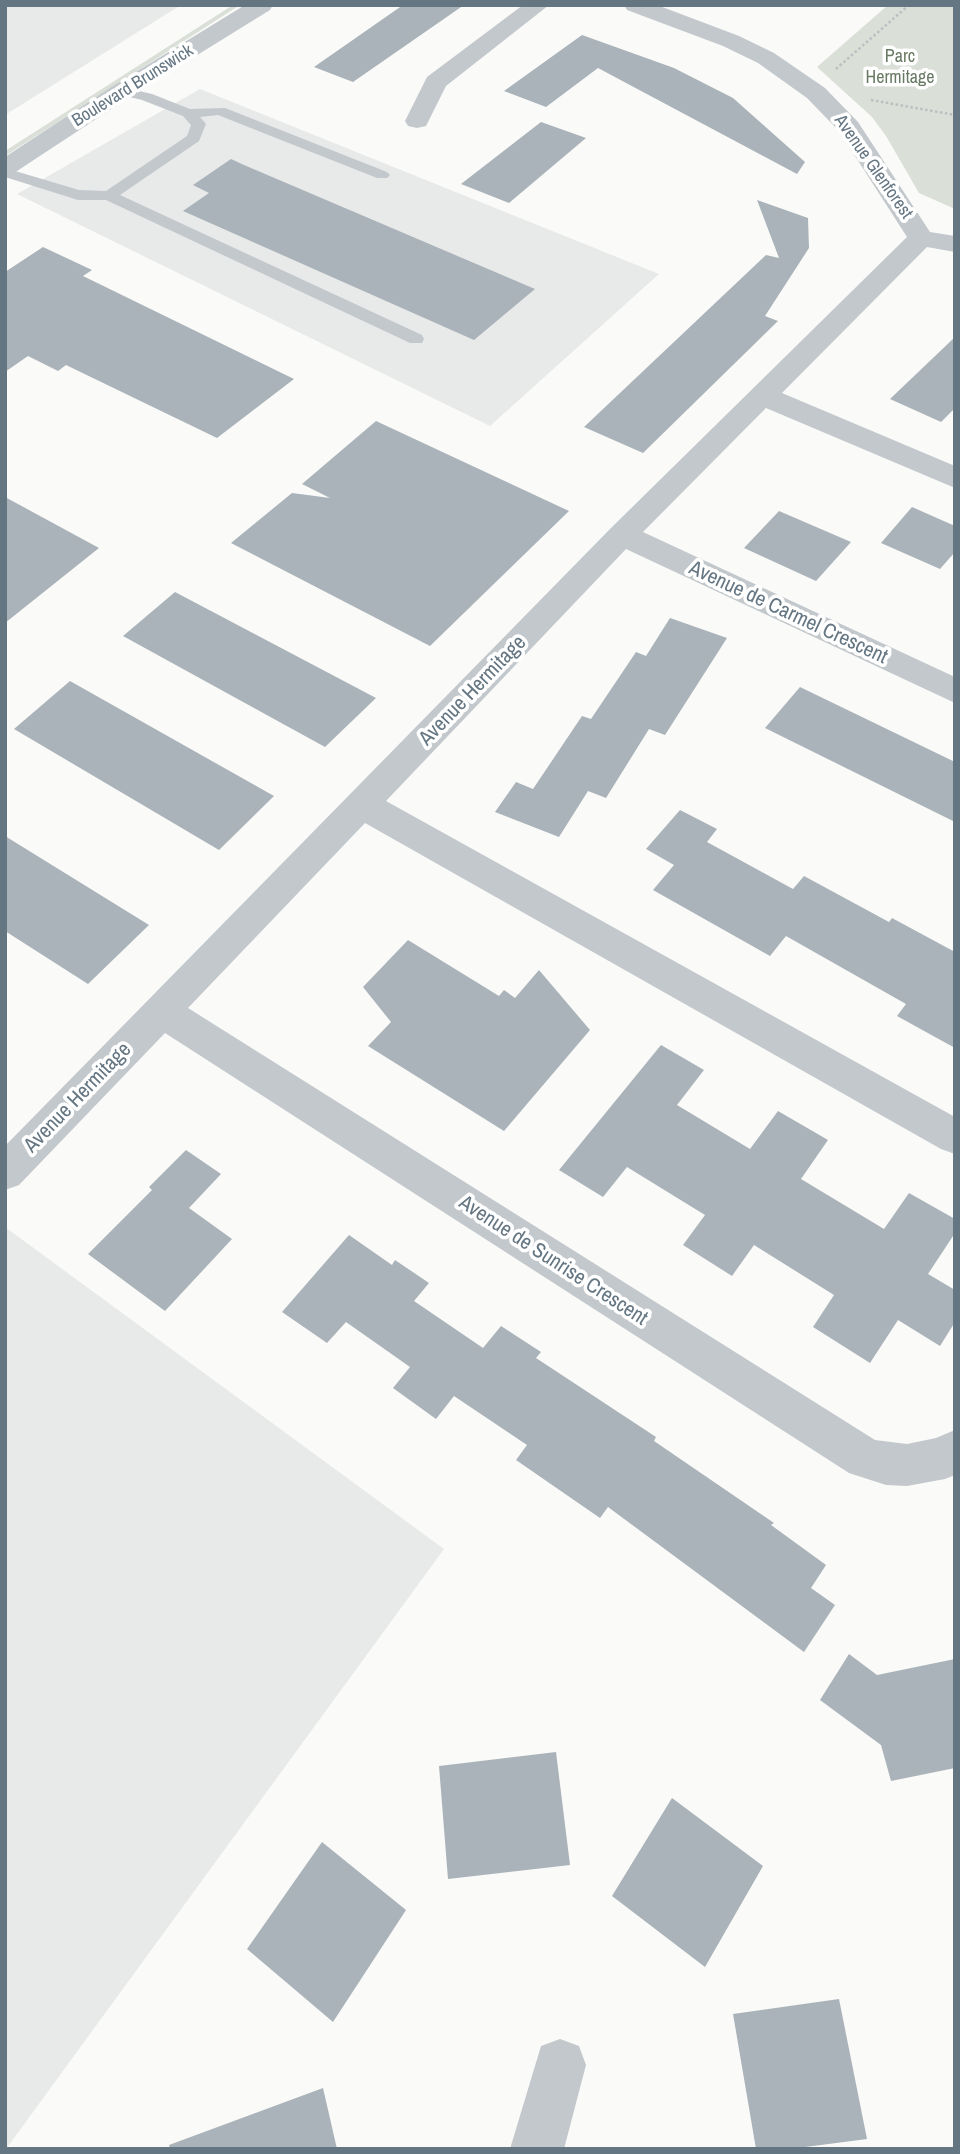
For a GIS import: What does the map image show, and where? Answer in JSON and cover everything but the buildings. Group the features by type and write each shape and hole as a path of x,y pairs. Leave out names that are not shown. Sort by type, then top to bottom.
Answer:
{"street":[{"name":"Boulevard Brunswick","path":"5,170 122,91 262,5"},
{"path":"417,121 436,82 538,5"},
{"name":"Avenue Glenforest","path":"635,5 731,41 766,58 816,93 849,127 921,238"},
{"path":"921,238 955,244"},
{"name":"Avenue Hermitage","path":"5,1173 363,806 622,535 921,238"},
{"path":"761,395 955,478"},
{"name":"Avenue de Carmel Crescent","path":"622,535 955,691"},
{"path":"363,806 955,1137"},
{"name":"Avenue de Sunrise Crescent","path":"163,1012 854,1452 886,1464 908,1465 945,1458 955,1451"},
{"path":"537,2149 559,2065"}],"lane":[{"path":"108,196 194,138 199,124 188,113 147,97 122,91"},
{"path":"188,113 220,111 382,175"},
{"path":"5,170 78,195 108,196 122,205 416,340"}],"path":[{"path":"836,69 909,5"},
{"path":"866,99 955,115"}],"shaded area":[{"path":"5,5 181,5 5,115"},
{"path":"200,89 659,274 490,426 17,194"},
{"path":"5,1227 444,1549 6,2149 5,2149"}],"green space":[{"path":"233,5 240,5 5,156 5,151"},
{"name":"Parc Hermitage","path":"888,5 955,5 955,209 919,193 872,117 817,67"}]}
